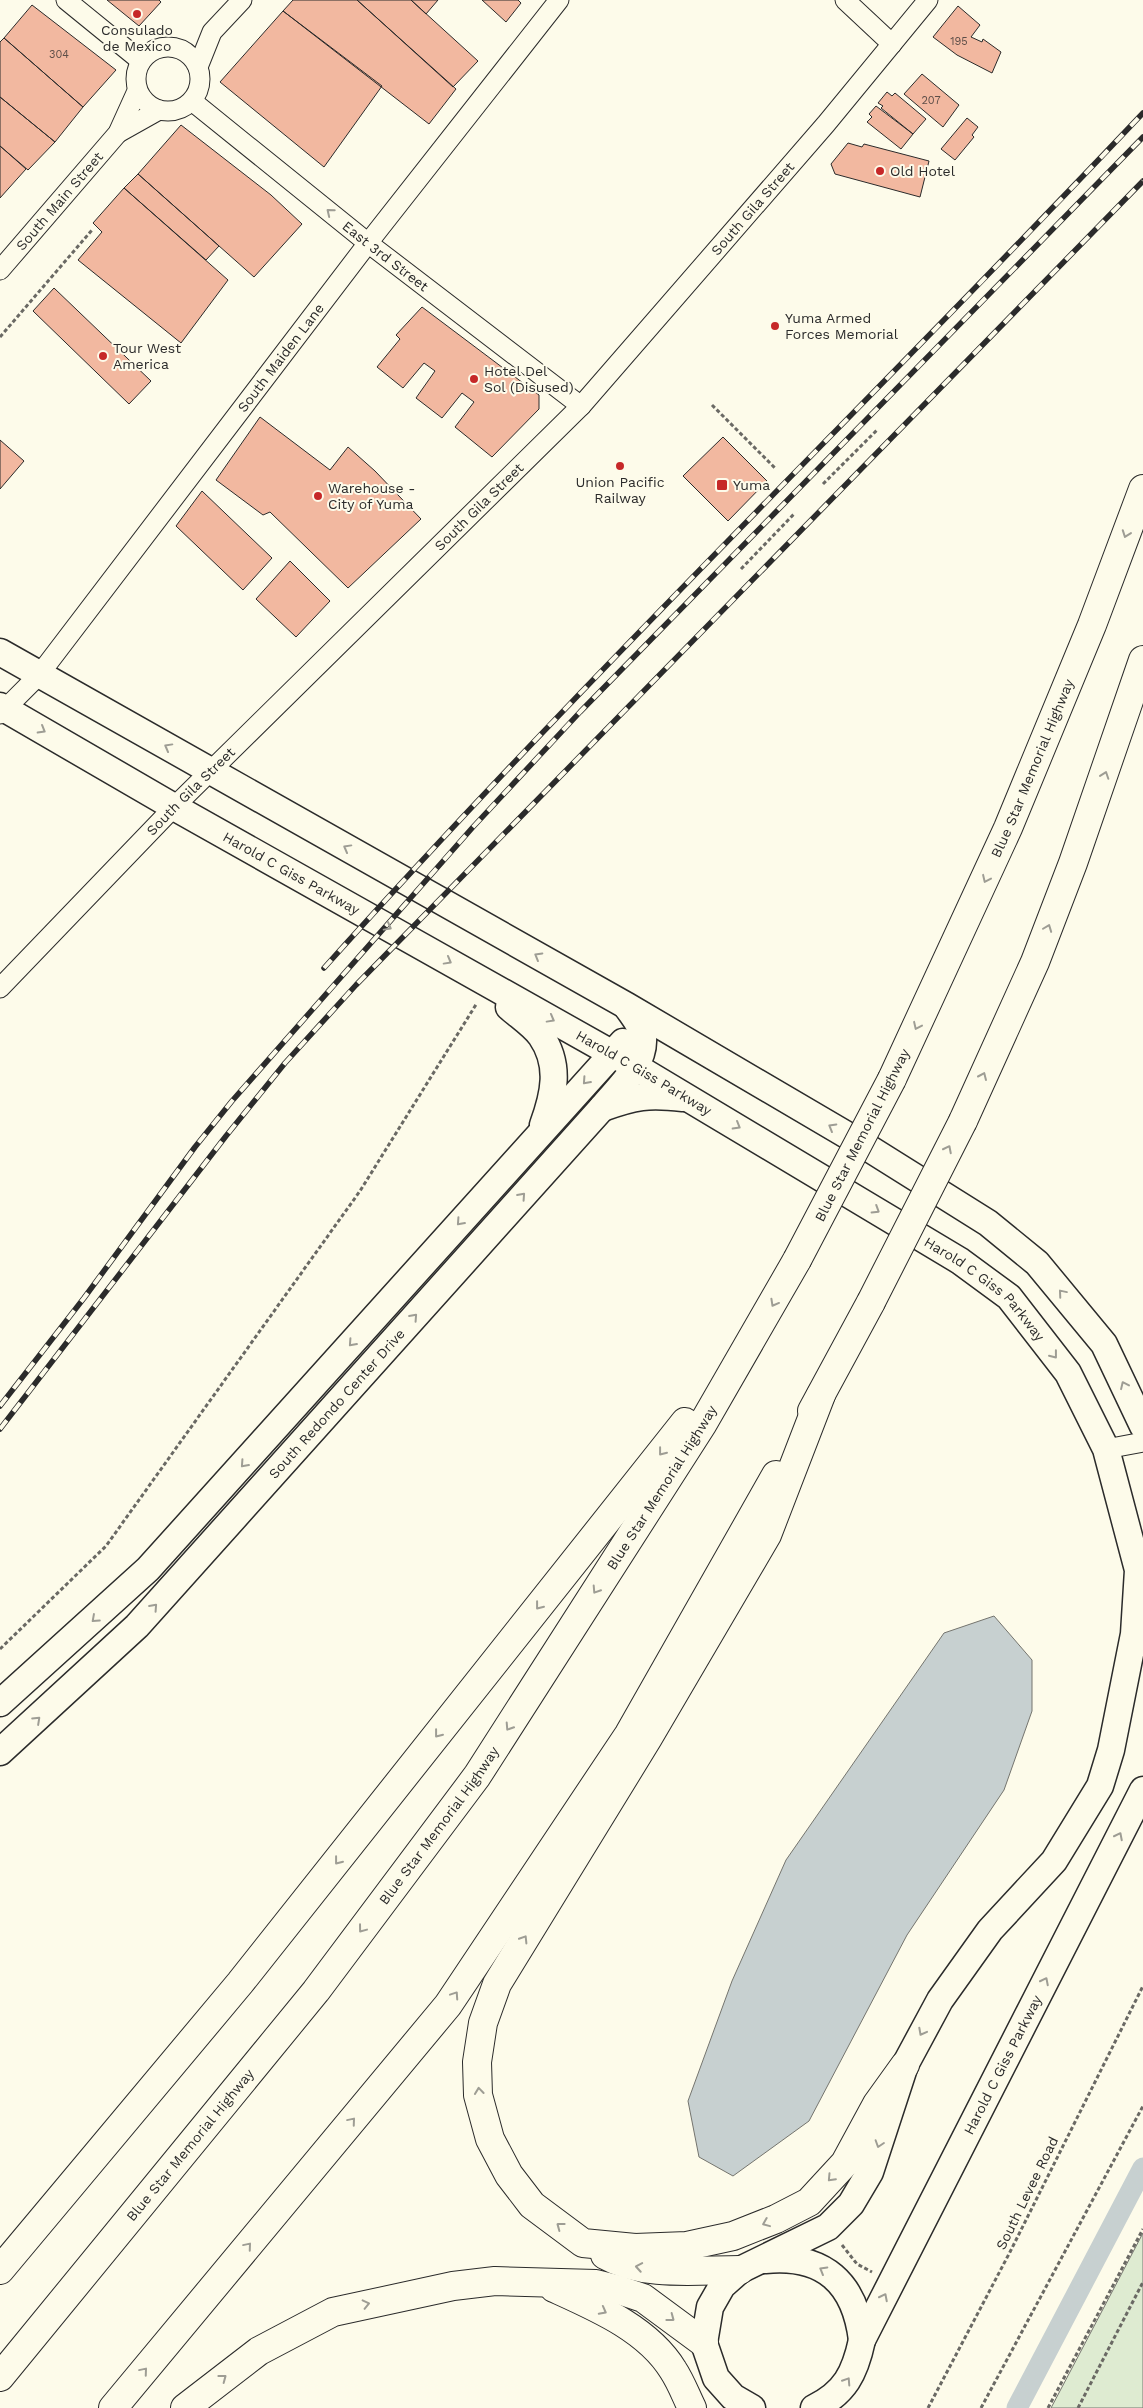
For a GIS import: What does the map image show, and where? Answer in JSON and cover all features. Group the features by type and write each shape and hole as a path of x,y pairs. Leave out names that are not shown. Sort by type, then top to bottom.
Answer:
{"highway":[{"name":"Blue Star Memorial Highway","path":"0,2377 316,1991 477,1776 702,1425 758,1331 797,1260 892,1079 1008,828 1092,625 1143,489"},
{"path":"113,2408 448,2005 629,1734 821,1395 871,1302 963,1121 1035,962 1074,863 1143,660"},
{"path":"0,2270 240,1983 758,1331"},
{"path":"752,2265 659,2270 620,2264 584,2243 532,2204 509,2175 490,2139 478,2095 478,2062 483,2023 497,1984 648,1738 768,1535 821,1395"},
{"path":"584,2243 635,2248 687,2246 733,2236 776,2219 809,2202 845,2163 877,2104 905,2065"},
{"path":"0,2358 110,2243"},
{"path":"185,2408 259,2351 333,2312 453,2286 495,2281 543,2284 596,2284 632,2294 660,2310 705,2348"},
{"path":"543,2284 585,2302 620,2321 648,2342 672,2369 692,2408"}],"main road":[{"path":"0,652 627,1006 862,1144 988,1223 1037,1263 1104,1344 1143,1426"},
{"name":"Harold C Giss Parkway","path":"2,710 174,807 478,990 612,1053 830,1181 960,1261 1009,1297 1068,1373 1106,1449 1138,1570 1134,1634 1111,1750 1100,1786 1054,1861 990,1930 940,2000 905,2065 870,2172 851,2204 828,2227 752,2265 722,2286 710,2307 705,2330 705,2348 698,2408"},
{"path":"478,990 540,1035 548,1050 555,1071 552,1100 540,1134"},
{"path":"627,1006 642,1033 654,1033 684,1040"},
{"name":"South Redondo Center Drive","path":"0,1703 148,1569 622,1042 637,1033 642,1033 644,1037 642,1052 636,1067 602,1109 137,1626 0,1752"},
{"path":"602,1109 634,1097 656,1095 690,1099"},
{"name":"Harold C Giss Parkway","path":"814,2408 828,2401 845,2384 857,2364 862,2340 1143,1790"},
{"name":"Harold C Giss Parkway","path":"752,2265 787,2258 811,2263 832,2276 849,2294 859,2316 862,2340"},
{"path":"705,2348 716,2378 733,2397 752,2408"}],"street":[{"path":"66,0 142,61"},
{"path":"212,32 171,47 154,50 142,61 136,75 138,90 143,100 159,110 176,111 192,101 200,85 198,67 212,32 242,0"},
{"name":"South Maiden Lane","path":"2,710 39,674 368,243 559,0"},
{"path":"846,0 892,44"},
{"name":"South Gila Street","path":"0,988 174,807 581,406 826,124 928,0"},
{"path":"171,47 187,53 198,67"},
{"name":"South Main Street","path":"0,270 118,133 138,90"},
{"name":"East 3rd Street","path":"192,101 368,243 581,406"},
{"name":"South Main Street","path":"118,133 159,110"},
{"path":"1106,1449 1143,1442"}],"path":[{"path":"0,337 92,230"},
{"path":"712,405 775,468"},
{"path":"823,484 877,430"},
{"path":"741,569 794,514"},
{"path":"0,1649 106,1546 117,1532 360,1191 478,990"},
{"name":"South Levee Road","path":"928,2408 1010,2252 1143,1986"},
{"path":"981,2408 1143,2106"},
{"path":"1048,2408 1143,2229"},
{"path":"839,2241 857,2264 879,2275"},
{"path":"1078,2408 1143,2282"}],"green space":[{"path":"1143,2233 1143,2408 1051,2408"}],"shaded area":[{"path":"994,1616 1032,1660 1032,1711 1004,1790 907,1935 809,2121 733,2176 699,2157 688,2101 732,1981 786,1860 944,1633"}],"building":[{"name":"Consulado de Mexico","path":"107,0 159,0 161,2 139,26"},
{"path":"293,0 357,0 456,89 429,124 283,11"},
{"path":"357,0 411,0 478,61 453,87"},
{"path":"411,0 438,0 426,14"},
{"path":"482,0 518,0 521,3 506,22"},
{"path":"32,5 116,70 83,107 4,38"},
{"path":"958,6 980,25 971,37 982,42 983,39 1001,52 992,73 957,55 933,37"},
{"path":"283,11 382,86 324,167 220,82"},
{"path":"4,38 83,107 55,142 0,97 0,42"},
{"path":"922,74 959,105 943,127 904,94"},
{"path":"887,92 892,96 895,93 926,119 913,134 881,108 883,106 878,103"},
{"path":"0,97 55,142 28,170 0,146"},
{"path":"876,106 913,134 901,149 867,122 872,117 869,114"},
{"path":"967,118 978,127 972,135 974,137 955,160 941,149"},
{"path":"181,125 271,195 302,224 254,277 138,174"},
{"name":"Old Hotel","path":"848,143 862,147 864,144 929,161 920,197 835,174 831,164"},
{"path":"0,146 26,169 0,198"},
{"path":"138,174 219,246 206,260 124,188"},
{"path":"124,188 228,280 181,343 78,260 102,232 93,223"},
{"name":"Tour West America","path":"54,288 151,381 129,404 33,311"},
{"name":"Hotel Del Sol (Disused)","path":"422,307 539,395 539,409 492,457 455,427 474,402 462,393 442,418 416,398 435,371 424,363 403,388 377,367 400,339 396,335"},
{"name":"Warehouse - City of Yuma","path":"260,417 330,470 348,447 375,471 421,519 348,588 270,512 263,515 216,480"},
{"name":"Yuma","path":"723,437 767,481 728,521 683,476"},
{"path":"0,440 24,461 0,489"},
{"path":"202,491 272,558 243,590 176,526"},
{"path":"290,561 330,601 296,637 256,599"}],"waterway":[{"path":"1017,2408 1143,2168"}],"railway":[{"path":"324,968 525,751 1143,113"},
{"path":"0,1406 84,1298 195,1147 232,1101 473,827 580,712 1143,137"},
{"path":"0,1429 226,1136 285,1063 356,985 1143,181"}],"place":[{"name":"Consulado de Mexico","path":"137,14"},
{"name":"Old Hotel","path":"880,171"},
{"name":"Yuma Armed Forces Memorial","path":"775,326"},
{"name":"Tour West America","path":"103,356"},
{"name":"Hotel Del Sol (Disused)","path":"474,379"},
{"name":"Union Pacific Railway","path":"620,466"},
{"name":"Yuma","path":"722,485"},
{"name":"Warehouse - City of Yuma","path":"318,496"}]}
